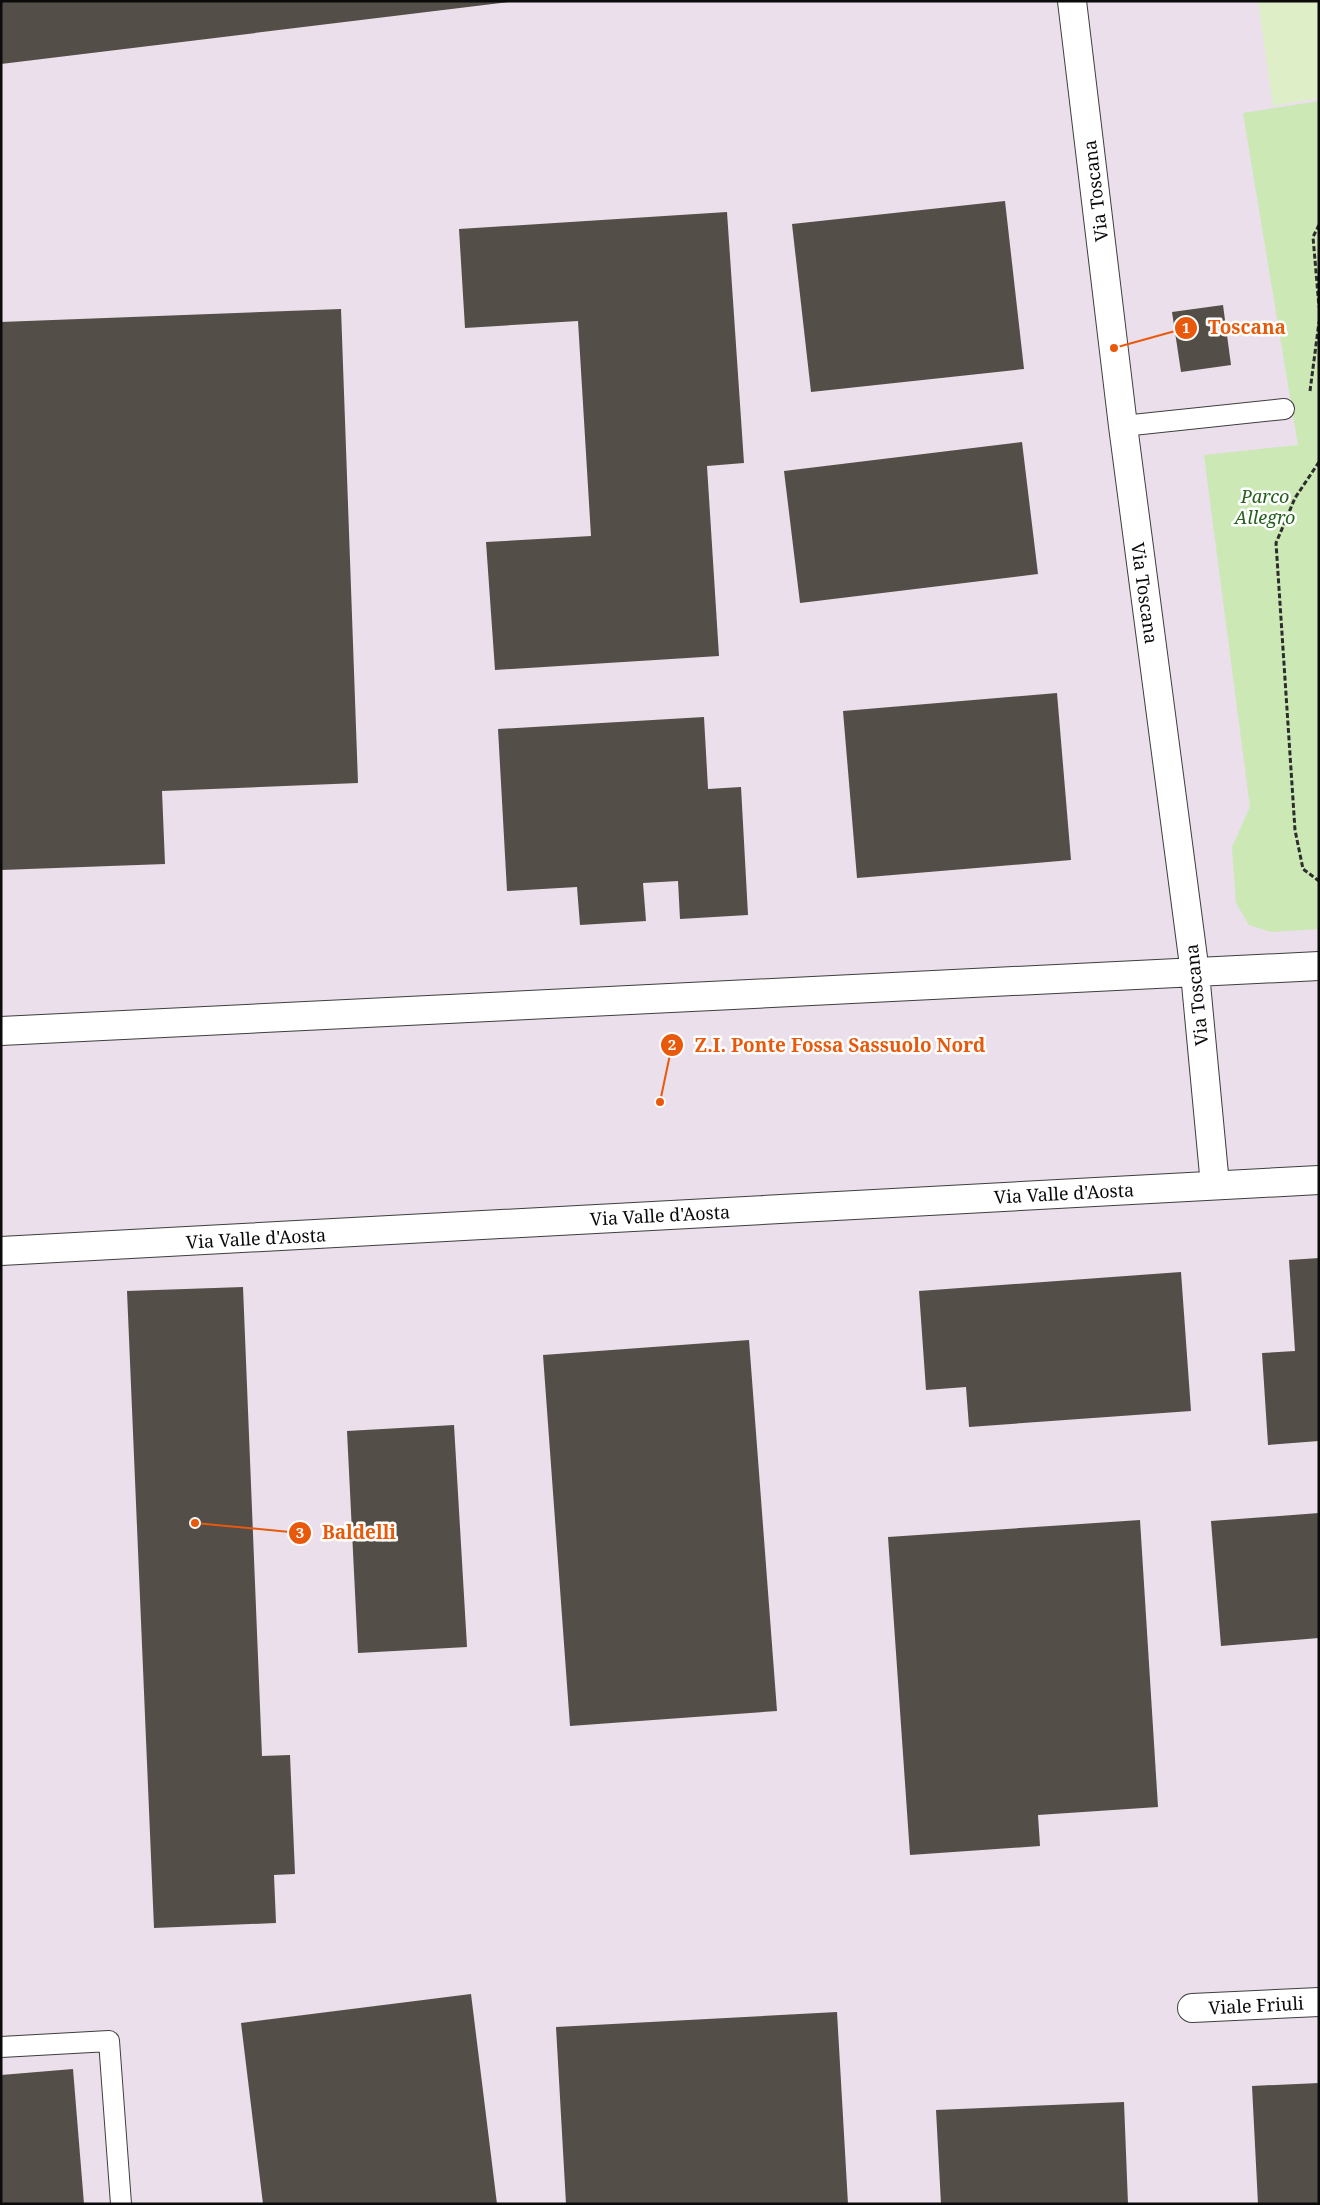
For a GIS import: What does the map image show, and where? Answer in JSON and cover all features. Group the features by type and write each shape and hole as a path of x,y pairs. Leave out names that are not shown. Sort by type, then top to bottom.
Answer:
{"street":[{"name":"Via Toscana","path":"1072,1 1123,426 1194,973 1215,1185"},
{"path":"1,1031 1319,966"},
{"name":"Via Valle d'Aosta","path":"1,1251 1319,1180"},
{"name":"Viale Friuli","path":"1192,2008 1319,2002"}],"lane":[{"path":"1123,426 1284,409"},
{"path":"1,2047 109,2041 121,2204"}],"path":[{"path":"1319,225 1313,236 1319,307"},
{"path":"1309,396 1319,322"},
{"path":"1319,462 1295,498 1276,543 1295,830 1303,869 1319,881"}],"shaded area":[{"path":"1,1 1319,1 1319,2204 1,2204"}],"green space":[{"path":"1258,1 1319,1 1319,98 1273,106"},
{"name":"Parco Allegro","path":"1319,101 1319,929 1271,932 1249,925 1236,903 1232,847 1250,807 1204,455 1298,445 1243,113"}],"building":[{"path":"1,1 509,1 509,2 1,64"},
{"path":"1005,201 1024,369 811,392 792,224"},
{"path":"727,212 744,463 707,466 719,656 495,670 486,542 591,536 578,321 465,328 459,229"},
{"path":"1223,305 1231,365 1181,372 1172,312"},
{"path":"341,309 358,783 162,791 165,864 1,870 1,322"},
{"path":"1022,442 1038,574 800,603 784,471"},
{"path":"1057,693 1071,860 857,878 843,711"},
{"path":"704,717 708,789 741,787 748,915 680,919 678,881 643,883 646,921 580,925 577,887 507,891 498,729"},
{"path":"1319,1258 1319,1441 1268,1445 1262,1353 1295,1351 1289,1260"},
{"path":"1181,1272 1191,1411 969,1427 966,1387 926,1390 919,1291"},
{"path":"243,1287 262,1756 290,1755 295,1874 274,1875 276,1923 154,1928 127,1291"},
{"path":"749,1340 777,1711 570,1726 543,1355"},
{"path":"454,1425 467,1647 358,1653 347,1431"},
{"path":"1319,1513 1319,1638 1221,1646 1211,1521"},
{"path":"1140,1520 1158,1807 1038,1815 1040,1846 910,1855 888,1537"},
{"path":"471,1994 497,2204 263,2204 241,2023"},
{"path":"837,2012 848,2204 566,2204 556,2027"},
{"path":"73,2069 84,2204 1,2204 1,2075"},
{"path":"1319,2083 1319,2204 1258,2204 1252,2086"},
{"path":"1124,2102 1128,2204 941,2204 936,2110"}],"place":[{"name":"Toscana","path":"1114,348"},
{"name":"Z.I. Ponte Fossa Sassuolo Nord","path":"660,1102"},
{"name":"Baldelli","path":"195,1523"}]}
